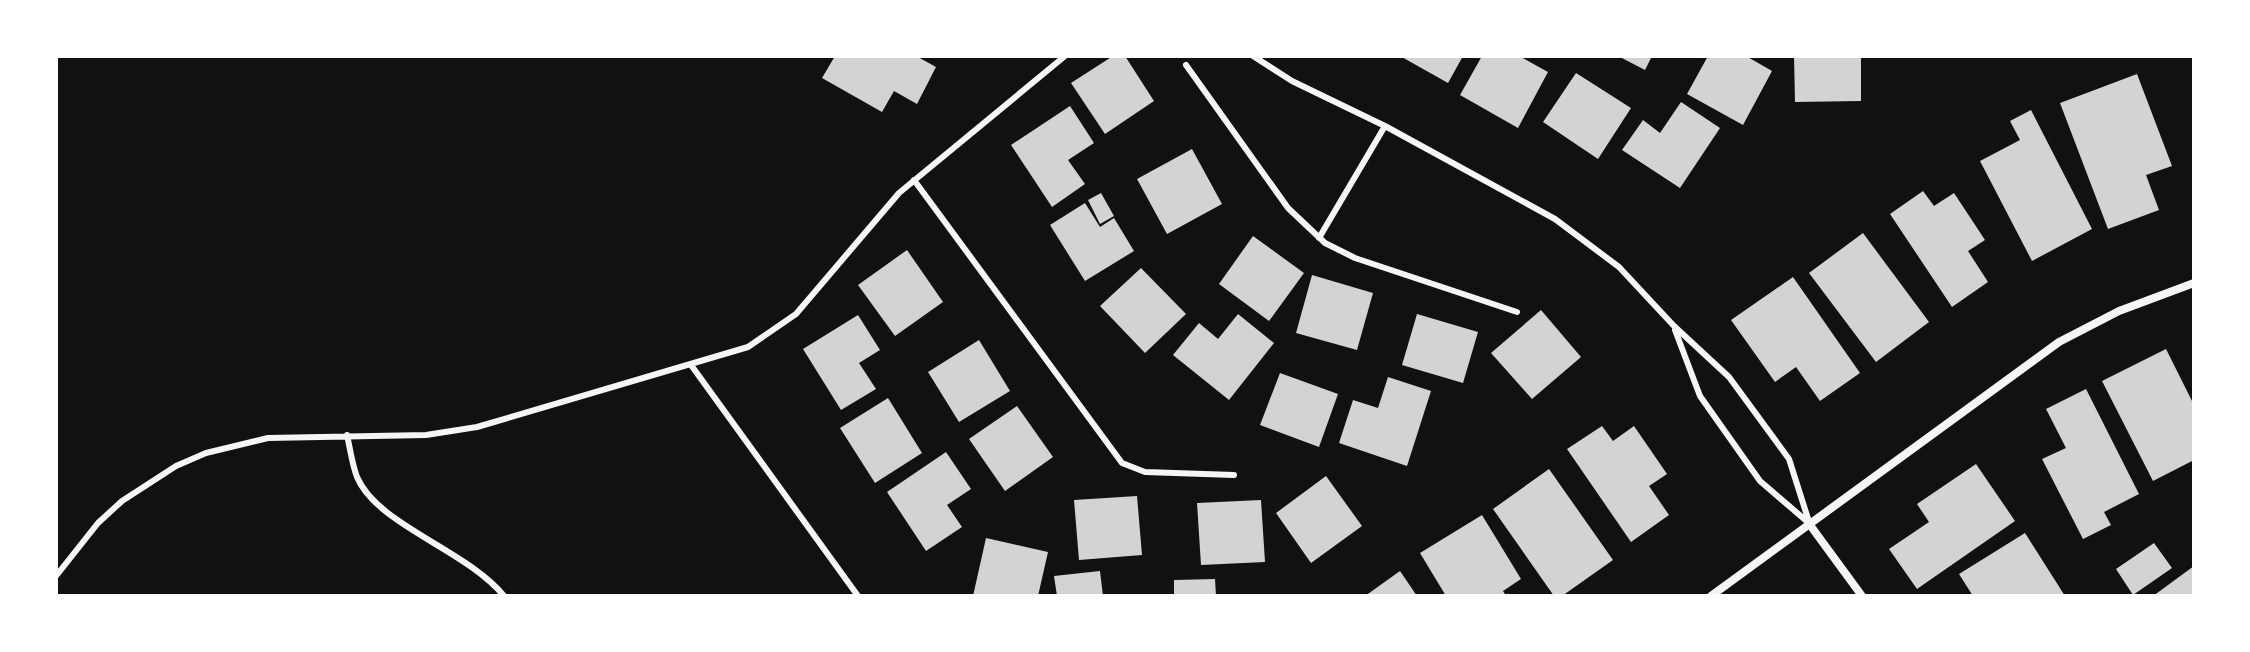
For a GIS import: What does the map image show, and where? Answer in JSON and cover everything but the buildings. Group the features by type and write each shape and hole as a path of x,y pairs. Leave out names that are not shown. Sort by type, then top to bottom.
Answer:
{"street":[{"path":"1711,596 2059,342 2119,311 2194,283"},
{"path":"1810,525 1862,596"}],"lane":[{"path":"56,576 106,516 148,482 206,453 268,438 426,435 477,427 748,347 781,327 809,300 867,227 914,180 1065,56"},
{"path":"1253,56 1292,81 1385,126 1588,241 1648,295 1674,326 1729,377 1789,459 1810,525"},
{"path":"1186,65 1288,208 1319,238 1355,258 1517,312"},
{"path":"1319,238 1385,126"},
{"path":"914,180 1122,463 1145,472 1234,475"},
{"path":"1674,326 1700,396 1760,481 1810,525"},
{"path":"691,365 858,596"},
{"path":"347,435 357,476 377,504 468,563 504,596"}]}
